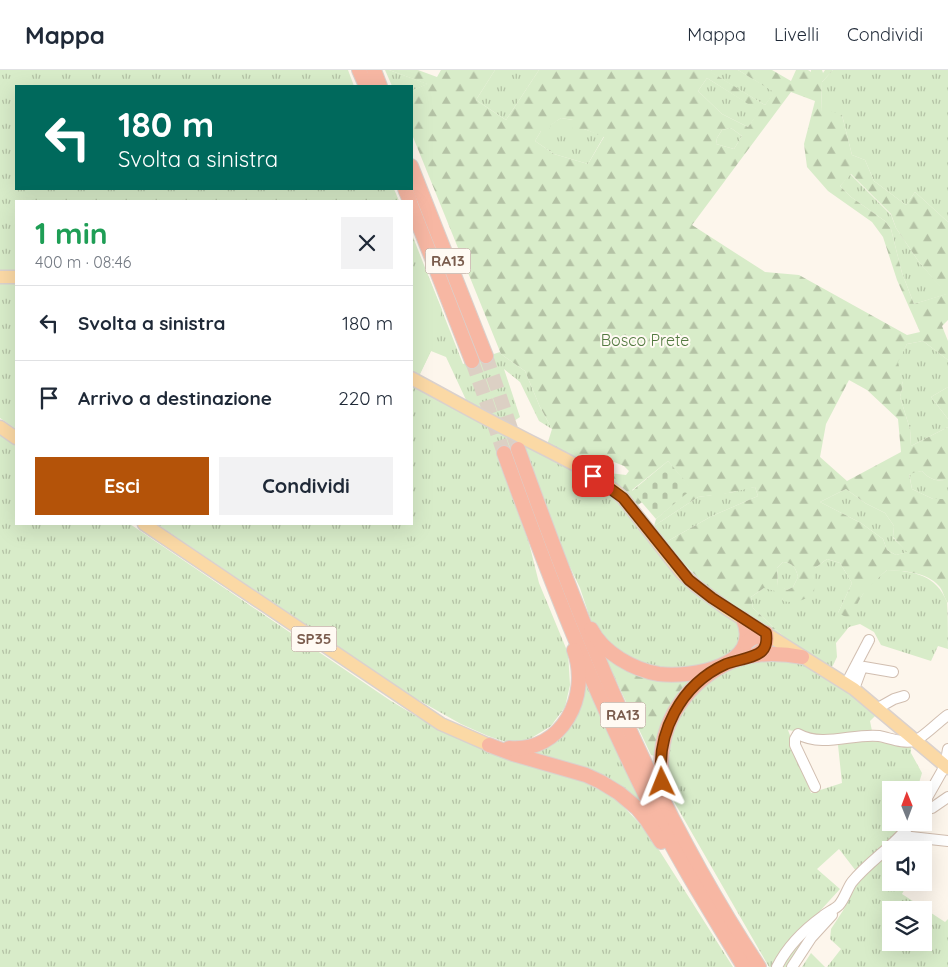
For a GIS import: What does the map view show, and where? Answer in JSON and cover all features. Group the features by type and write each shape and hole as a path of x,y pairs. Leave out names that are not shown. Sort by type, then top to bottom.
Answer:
{"highway":[{"path":"359,70 366,85"},
{"path":"374,70 380,85"},
{"name":"RA13","path":"413,172 479,359 413,208"},
{"name":"RA13","path":"518,449 542,538 607,713 646,796 686,870 744,967"},
{"name":"RA13","path":"504,453 647,767 693,856 760,967"},
{"path":"542,538 569,573 593,632 613,654 630,664 659,674 688,674 710,670 725,665 756,655 763,651 767,639 766,633 746,643 738,655 725,665 699,683 676,709 665,735 661,762 661,773 665,789 685,832 760,967"},
{"path":"489,745 524,748 547,740 566,722 576,699 579,682 576,656 549,585 542,538"},
{"path":"743,619 747,632 746,643"},
{"path":"756,655 787,654 802,657"},
{"path":"489,745 522,757 586,775 619,794 637,808 646,819 705,912 744,967"}],"main road":[{"path":"0,277 15,277"},
{"path":"413,379 564,460 612,488 629,505 689,580 743,619 850,687 915,740 947,759"},
{"path":"0,427 15,437"},
{"name":"SP35","path":"145,525 434,719 489,745"}],"street":[{"path":"850,687 869,640"},
{"path":"850,687 864,667 893,672"},
{"path":"878,708 904,696"},
{"path":"816,788 795,745 795,739 798,734 827,740 867,735 905,742 915,740 948,715"},
{"path":"932,788 947,759"},
{"path":"932,808 948,797"},
{"path":"792,967 811,938 838,906 852,882 877,856 906,831"},
{"path":"902,836 948,840"},
{"path":"780,962 793,944 822,917 838,906"}],"green space":[{"path":"0,70 348,70 354,85 15,85 15,190 394,190 399,200 15,200 15,272 0,272"},
{"path":"385,70 428,84 413,90 413,85 392,85"},
{"name":"Bosco Prete","path":"389,70 418,70 437,77 441,70 495,70 476,100 506,120 539,70 712,70 711,72 765,105 774,92 738,70 772,70 791,81 796,70 808,70 811,72 811,70 822,70 823,73 825,70 833,70 822,82 821,112 826,109 842,115 852,155 865,160 874,181 906,205 915,192 948,222 948,320 942,326 948,341 948,360 923,341 907,344 898,362 903,385 900,397 910,429 911,446 948,427 948,481 934,479 922,471 909,474 912,489 933,499 948,499 948,603 934,581 915,573 887,570 874,581 861,597 852,620 838,613 852,583 840,563 827,559 815,568 814,594 803,600 792,602 783,601 780,591 781,586 787,590 793,587 798,577 794,566 783,562 777,568 778,586 775,591 764,588 751,597 753,608 786,639 712,591 684,564 666,542 712,516 758,496 755,487 715,496 698,497 654,526 656,519 691,489 668,461 632,490 642,502 636,507 605,476 607,473 626,475 629,471 624,466 614,462 595,469 547,445 552,429 540,407 525,371 501,354 413,137 413,90 427,84","holes":["707,78 759,111 748,127 722,114 698,91","791,92 815,101 804,144 807,167 828,191 872,222 883,237 897,280 920,332 907,335 799,275 765,272 692,225","561,118 573,120 571,126 576,134 584,129 604,137 588,164 554,154 535,141 541,131 549,131 551,125","731,128 742,136 734,149 716,144 722,130","851,174 891,214 896,228 919,262 946,294 914,304 902,273 891,229 885,221 851,197 840,186","849,380 867,390 898,419 901,452 847,481 820,457 826,424","846,489 865,503 885,513 894,526 893,537 907,552 896,555 887,550 883,539 861,523 820,502"]},
{"path":"495,70 539,70 506,120 476,100"},
{"path":"712,70 738,70 775,92 765,105 710,72"},
{"path":"833,70 948,70 948,222 915,192 906,205 874,181 865,160 852,155 842,115 821,113 822,82"},
{"path":"707,78 760,111 748,127 722,114 698,91"},
{"path":"561,118 573,120 584,129 604,136 588,164 554,154 535,141 541,131"},
{"path":"731,128 742,136 734,149 716,144 722,130"},
{"path":"850,174 891,215 896,228 919,262 947,294 914,304 902,273 891,229 885,221 851,197 840,186"},
{"path":"413,237 463,364 500,352 525,371 540,407 552,429 539,421 520,382 504,369 520,417 506,423 467,402 446,357 431,351 419,376 413,373"},
{"path":"413,269 427,273 442,310 431,351 419,376 413,373"},
{"path":"0,283 15,283 15,428 0,418"},
{"path":"923,341 948,360 948,387 931,397 948,419 948,427 911,446 910,429 900,397 903,385 897,362 907,344"},
{"path":"413,384 605,488 719,607 741,626 739,647 720,661 677,670 640,664 617,651 592,624 580,588 563,552 522,447 497,456 529,543 539,583 568,653 570,685 565,707 551,726 528,740 506,742 461,724 413,697 158,525 413,525"},
{"path":"948,387 948,419 931,397"},
{"path":"0,435 15,445 15,525 131,525 391,701 421,719 464,740 573,777 613,796 647,831 733,967 0,967"},
{"path":"668,461 692,489 656,519 632,491"},
{"path":"922,471 934,479 948,481 948,499 933,499 912,489 909,473"},
{"path":"755,487 758,496 712,516 666,542 654,526 698,497"},
{"path":"846,489 865,503 885,513 894,526 893,538 908,552 896,555 887,550 883,539 861,523 820,502"},
{"path":"827,559 840,563 852,583 838,613 857,604 867,587 887,570 915,573 930,580 937,586 947,602 948,649 938,646 931,661 881,645 874,632 860,624 849,627 836,643 837,657 831,669 786,639 753,608 751,597 764,588 778,586 777,568 783,562 794,566 798,577 793,587 787,590 781,587 783,601 815,568"},
{"path":"604,655 693,677 655,756 651,755"},
{"path":"760,659 799,661 843,688 877,714 870,721 872,731 831,737 788,730 811,793 842,783 838,745 863,740 911,746 911,753 922,773 920,781 882,781 882,831 898,831 888,841 882,841 882,847 856,871 839,849 817,869 840,889 778,955 786,960 827,916 788,967 769,967 673,800 666,778 669,735 689,699 716,676 738,665"},
{"path":"583,678 643,807 526,752 538,751 551,745 560,736"},
{"path":"882,858 882,891 904,891 902,894 913,901 882,901 882,951 932,951 932,914 945,922 948,919 948,967 827,967 841,949 830,939 831,929 844,909 856,884"},
{"path":"811,953 825,967 802,967"}],"tunnel":[{"path":"486,356 518,449"},
{"path":"472,361 504,453"}],"route":[{"path":"593,476 612,488 623,498 689,580 727,609 766,633 767,643 763,651 725,665 711,673 681,701 668,726 662,747 662,782"}]}
